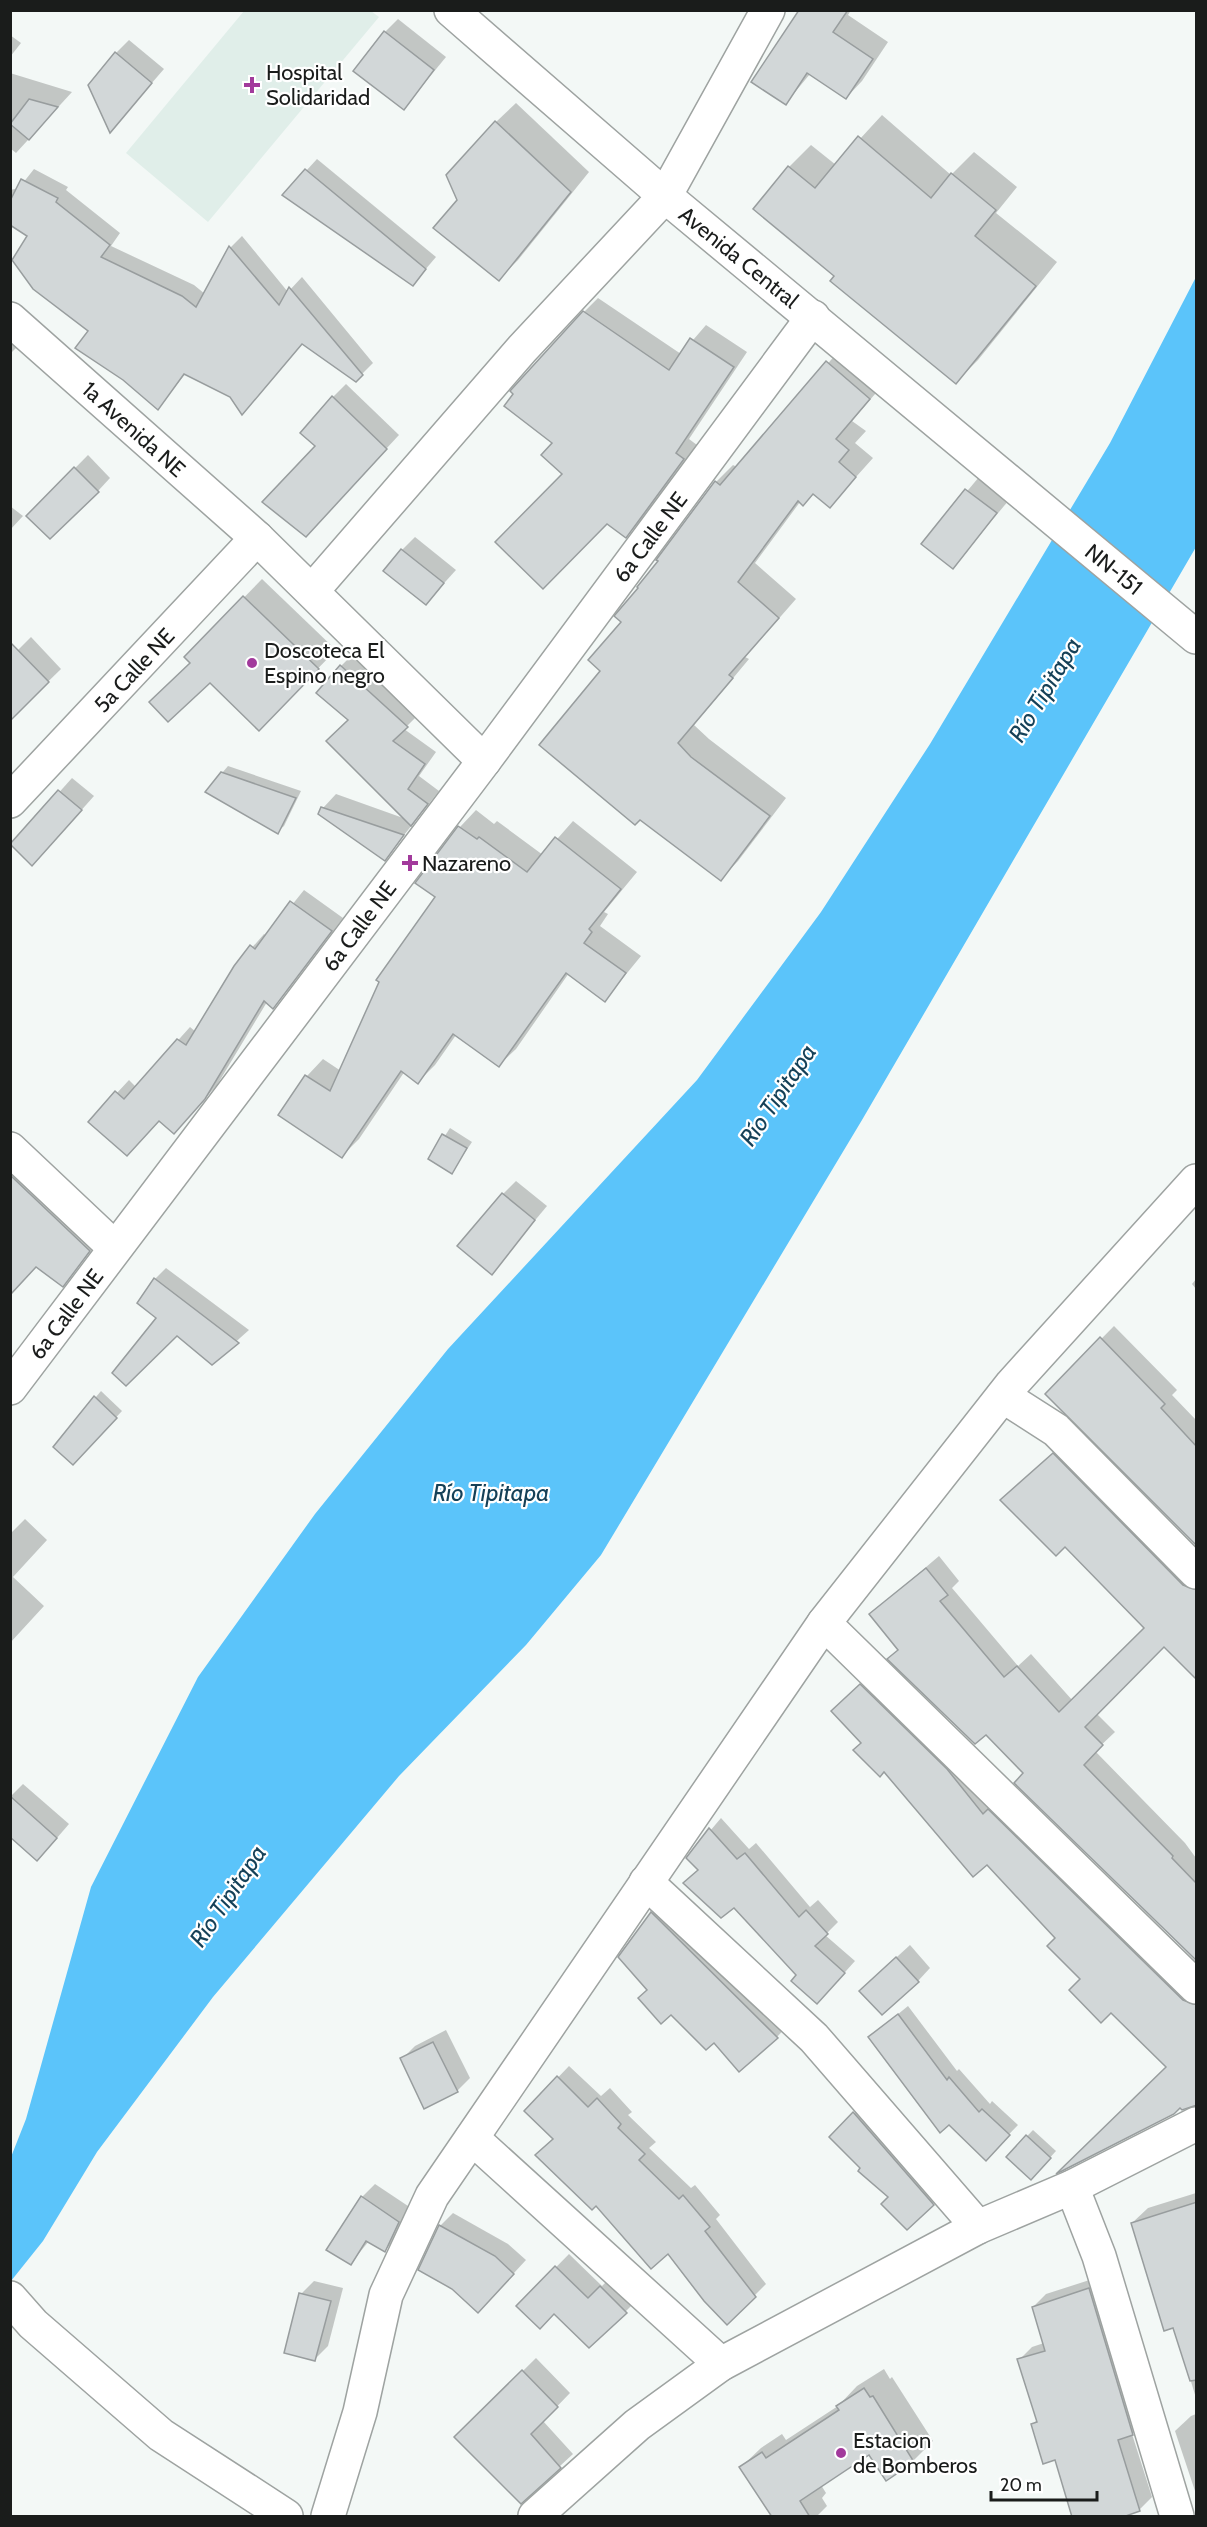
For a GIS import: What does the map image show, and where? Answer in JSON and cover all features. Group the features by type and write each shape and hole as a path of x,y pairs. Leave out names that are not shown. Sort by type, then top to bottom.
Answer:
{"street":[{"name":"Avenida Central","path":"451,10 665,196 1031,501"},
{"path":"312,591 522,349 665,196 768,10"},
{"name":"6a Calle NE","path":"10,1388 484,761 813,317"},
{"name":"1a Avenida NE","path":"10,319 257,538 484,761"},
{"name":"NN-151","path":"1031,501 1190,632"},
{"name":"5a Calle NE","path":"10,801 257,538"},
{"path":"10,1149 115,1248"},
{"path":"328,2517 360,2412 386,2295 432,2196 824,1623 1003,1396 1197,1181"},
{"path":"1003,1396 1056,1431 1197,1572"},
{"path":"824,1623 1197,1987"},
{"path":"646,1882 814,2038 978,2227"},
{"path":"535,2517 637,2425 721,2364 978,2227 1072,2187 1197,2124"},
{"path":"472,2138 721,2364"},
{"path":"1072,2187 1099,2256 1177,2517"},
{"path":"10,2298 33,2324 161,2435 286,2517"}],"shaded area":[{"name":"Hospital Solidaridad","path":"244,11 371,11 379,17 208,222 126,153"}],"water":[{"name":"Río Tipitapa","path":"1196,277 1196,547 862,1120 601,1555 526,1645 399,1776 213,1997 97,2152 43,2241 11,2281 11,2157 26,2119 91,1887 198,1677 315,1514 448,1349 697,1080 821,912 930,744 1110,443"}],"building":[{"path":"799,10 848,10 833,32 873,59 846,99 807,73 786,105 751,82"},
{"path":"384,31 434,70 404,110 353,71"},
{"path":"115,52 152,83 110,133 88,85"},
{"path":"29,99 58,107 29,140 10,124"},
{"path":"495,121 571,192 499,281 433,228 457,200 446,175"},
{"path":"858,136 931,198 951,173 996,210 975,236 1036,286 956,384 830,281 834,276 753,209 788,166 815,188"},
{"path":"305,169 426,269 413,286 282,195"},
{"path":"21,179 58,198 56,202 110,245 101,257 182,296 196,307 229,246 279,305 289,287 363,375 356,382 302,344 242,415 230,397 184,374 158,410 123,380 75,348 88,331 33,289 12,260 27,236 10,225 10,201"},
{"path":"583,311 669,370 690,338 734,367 676,453 684,459 626,538 607,524 543,589 495,542 562,474 541,455 552,443 504,406 513,394 510,391"},
{"path":"826,361 870,399 836,439 849,450 839,462 856,477 830,508 813,494 803,506 798,501 738,582 779,618 729,675 733,678 678,743 691,757 770,816 721,881 640,820 635,825 539,745 600,671 588,660 621,622 614,616 638,588 715,481 720,485"},
{"path":"332,396 387,449 306,537 262,502 315,446 300,433"},
{"path":"74,467 99,492 50,539 26,516"},
{"path":"965,489 997,513 953,569 921,544"},
{"path":"401,549 444,583 426,605 383,571"},
{"name":"Doscoteca El Espino negro","path":"243,596 319,669 259,731 210,683 168,722 149,702 190,663 184,657"},
{"path":"10,642 49,682 10,721"},
{"path":"340,665 408,727 393,741 425,764 408,789 428,804 411,826 326,741 348,720 316,693"},
{"path":"221,772 296,798 278,834 205,792"},
{"path":"58,790 82,810 32,866 10,844"},
{"path":"321,807 404,835 385,861 318,814"},
{"path":"458,826 477,839 479,837 527,872 555,837 621,889 589,929 592,932 584,943 626,973 605,1002 566,973 499,1067 453,1034 418,1084 401,1071 342,1158 278,1115 305,1075 330,1091 379,982 376,980 435,897 415,883"},
{"path":"290,901 332,931 273,1009 264,1001 205,1099 174,1134 159,1121 127,1156 88,1122 115,1091 124,1099 177,1039 186,1045 234,966 250,945 255,949"},
{"path":"442,1134 467,1148 452,1174 428,1159"},
{"path":"10,1175 90,1251 63,1287 36,1267 10,1295"},
{"path":"502,1193 535,1220 492,1275 457,1246"},
{"path":"154,1278 239,1343 212,1365 177,1336 126,1386 112,1373 156,1318 137,1303"},
{"path":"1100,1337 1165,1404 1161,1408 1197,1447 1197,1546 1045,1394"},
{"path":"94,1396 117,1418 73,1465 53,1447"},
{"path":"1053,1453 1183,1585 1197,1590 1197,1680 1164,1647 1085,1727 1103,1745 1084,1765 1173,1856 1172,1858 1197,1884 1197,1961 1014,1783 1023,1773 986,1735 975,1744 887,1659 898,1650 869,1614 926,1568 948,1595 940,1601 1004,1677 1017,1666 1059,1712 1144,1628 1065,1547 1056,1556 1000,1500"},
{"path":"860,1684 947,1769 983,1814 988,1809 1183,2000 1197,2005 1197,2105 1182,2110 1180,2108 1174,2114 1056,2174 1166,2067 1111,2013 1101,2023 1069,1990 1080,1979 1047,1946 1055,1938 987,1865 973,1877 884,1772 880,1777 853,1750 861,1743 831,1711"},
{"path":"10,1796 57,1838 37,1861 10,1837"},
{"path":"709,1828 737,1859 745,1853 799,1917 806,1910 828,1934 815,1946 845,1973 817,2004 791,1981 796,1975 734,1908 721,1918 683,1883 698,1870 686,1858"},
{"path":"651,1912 778,2038 739,2072 714,2043 706,2050 671,2015 661,2024 638,1998 647,1990 618,1957"},
{"path":"896,1957 919,1982 882,2015 859,1991"},
{"path":"898,2014 947,2080 949,2077 979,2112 982,2109 1010,2135 986,2161 949,2125 940,2133 868,2037"},
{"path":"433,2042 458,2092 424,2109 400,2058"},
{"path":"557,2076 588,2107 597,2098 621,2124 618,2128 645,2154 639,2160 679,2199 683,2195 710,2227 705,2231 756,2297 727,2325 704,2301 668,2254 651,2269 596,2206 592,2210 535,2155 553,2139 524,2111"},
{"path":"853,2112 934,2205 907,2230 881,2204 888,2197 858,2171 860,2168 829,2137"},
{"path":"1026,2135 1051,2158 1031,2180 1006,2157"},
{"path":"361,2196 399,2222 385,2252 366,2241 351,2265 326,2250"},
{"path":"1197,2202 1197,2380 1190,2381 1173,2328 1164,2331 1131,2223"},
{"path":"439,2225 495,2256 514,2274 478,2313 452,2289 418,2270"},
{"path":"555,2266 588,2298 600,2286 627,2313 589,2348 554,2314 540,2329 516,2306"},
{"path":"1089,2288 1133,2435 1118,2440 1140,2511 1123,2517 1072,2517 1055,2460 1043,2464 1031,2424 1037,2422 1017,2359 1045,2351 1032,2307"},
{"path":"299,2293 331,2301 315,2361 284,2353"},
{"path":"522,2370 558,2407 531,2434 561,2468 521,2504 454,2437"},
{"name":"Estacion de Bomberos","path":"864,2388 870,2397 873,2396 914,2462 886,2481 869,2455 800,2501 810,2517 772,2517 739,2467 762,2452 766,2458 839,2410 836,2406"}],"place":[{"name":"Hospital Solidaridad","path":"252,85"},
{"name":"Doscoteca El Espino negro","path":"252,663"},
{"name":"Nazareno","path":"410,863"},
{"name":"Estacion de Bomberos","path":"841,2453"}]}
